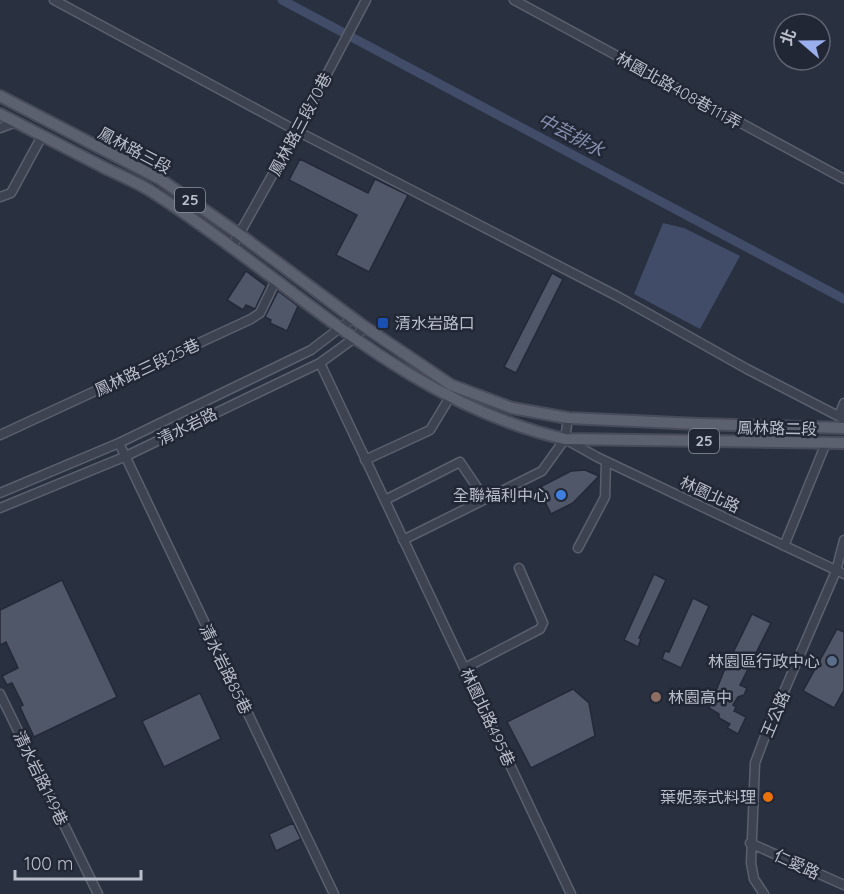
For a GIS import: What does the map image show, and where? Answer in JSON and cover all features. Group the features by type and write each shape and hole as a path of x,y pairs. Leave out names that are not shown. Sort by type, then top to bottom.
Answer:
{"main road":[{"name":"鳳林路三段","path":"0,96 160,179 365,327"},
{"name":"鳳林路三段","path":"0,114 152,192 232,247 340,329"},
{"name":"25","path":"365,327 451,385 512,408 568,418"},
{"name":"林園北路","path":"340,329 450,397 507,422 565,439"},
{"name":"鳳林路二段","path":"568,418 844,428"},
{"name":"鳳林路二段","path":"565,439 844,444"}],"street":[{"path":"54,0 297,131 617,296 747,369 841,417 844,403"},
{"name":"鳳林路三段70巷","path":"232,247 297,131 366,0"},
{"name":"林園北路408巷111弄","path":"514,0 844,178"},
{"path":"0,128 16,122"},
{"path":"0,197 11,193 42,136"},
{"name":"鳳林路三段25巷","path":"0,435 251,319 260,313 276,280"},
{"name":"清水岩路","path":"0,495 119,443 311,350 352,318"},
{"name":"清水岩路","path":"2,507 124,457 320,363 353,339 365,327"},
{"name":"林園北路495巷","path":"320,363 571,894"},
{"path":"365,460 430,430 450,397"},
{"path":"403,540 542,471 565,439 568,418"},
{"name":"林園北路","path":"565,439 606,462 840,572"},
{"name":"清水岩路85巷","path":"119,443 334,894"},
{"path":"784,546 826,443"},
{"path":"384,500 460,462 484,500"},
{"path":"578,548 605,497 606,462"},
{"path":"0,495 2,507"},
{"name":"王公路","path":"764,894 754,879 751,863 755,763 772,720 840,572 844,540"},
{"path":"465,669 540,629 543,623 519,568"},
{"name":"清水岩路149巷","path":"0,694 98,894"},
{"name":"仁愛路","path":"750,843 844,885"}],"water":[{"path":"663,223 684,228 740,256 700,329 634,294"}],"building":[{"path":"300,159 368,193 375,179 408,195 369,272 336,255 357,215 289,180"},
{"path":"246,271 266,286 255,309 246,305 243,310 227,300"},
{"path":"552,273 563,279 516,373 504,367"},
{"path":"278,291 298,306 287,331 270,323 271,320 265,317"},
{"name":"全聯福利中心","path":"585,470 599,476 573,503 551,514 538,488 571,471"},
{"path":"654,574 666,580 639,638 641,639 638,647 624,640"},
{"path":"62,580 117,697 34,737 20,707 23,705 12,683 7,685 2,676 18,668 6,642 0,645 0,610"},
{"path":"693,598 709,606 681,668 662,659 665,651 669,652"},
{"path":"752,614 771,623 740,685 747,688 744,695 738,697 733,705 736,707 734,711 746,717 738,734 727,728 730,724 719,718 719,714 709,708"},
{"name":"林園區行政中心","path":"837,629 844,632 844,690 834,708 803,691"},
{"path":"573,689 589,703 595,736 531,768 507,722"},
{"path":"200,693 221,739 164,767 142,721"},
{"path":"293,823 301,839 276,851 269,834"}],"waterway":[{"name":"中芸排水","path":"282,0 844,299"}],"place":[{"name":"清水岩路口","path":"383,323"},
{"name":"全聯福利中心","path":"561,495"},
{"name":"林園區行政中心","path":"832,661"},
{"name":"林園高中","path":"656,697"},
{"name":"葉妮泰式料理","path":"768,797"}]}
